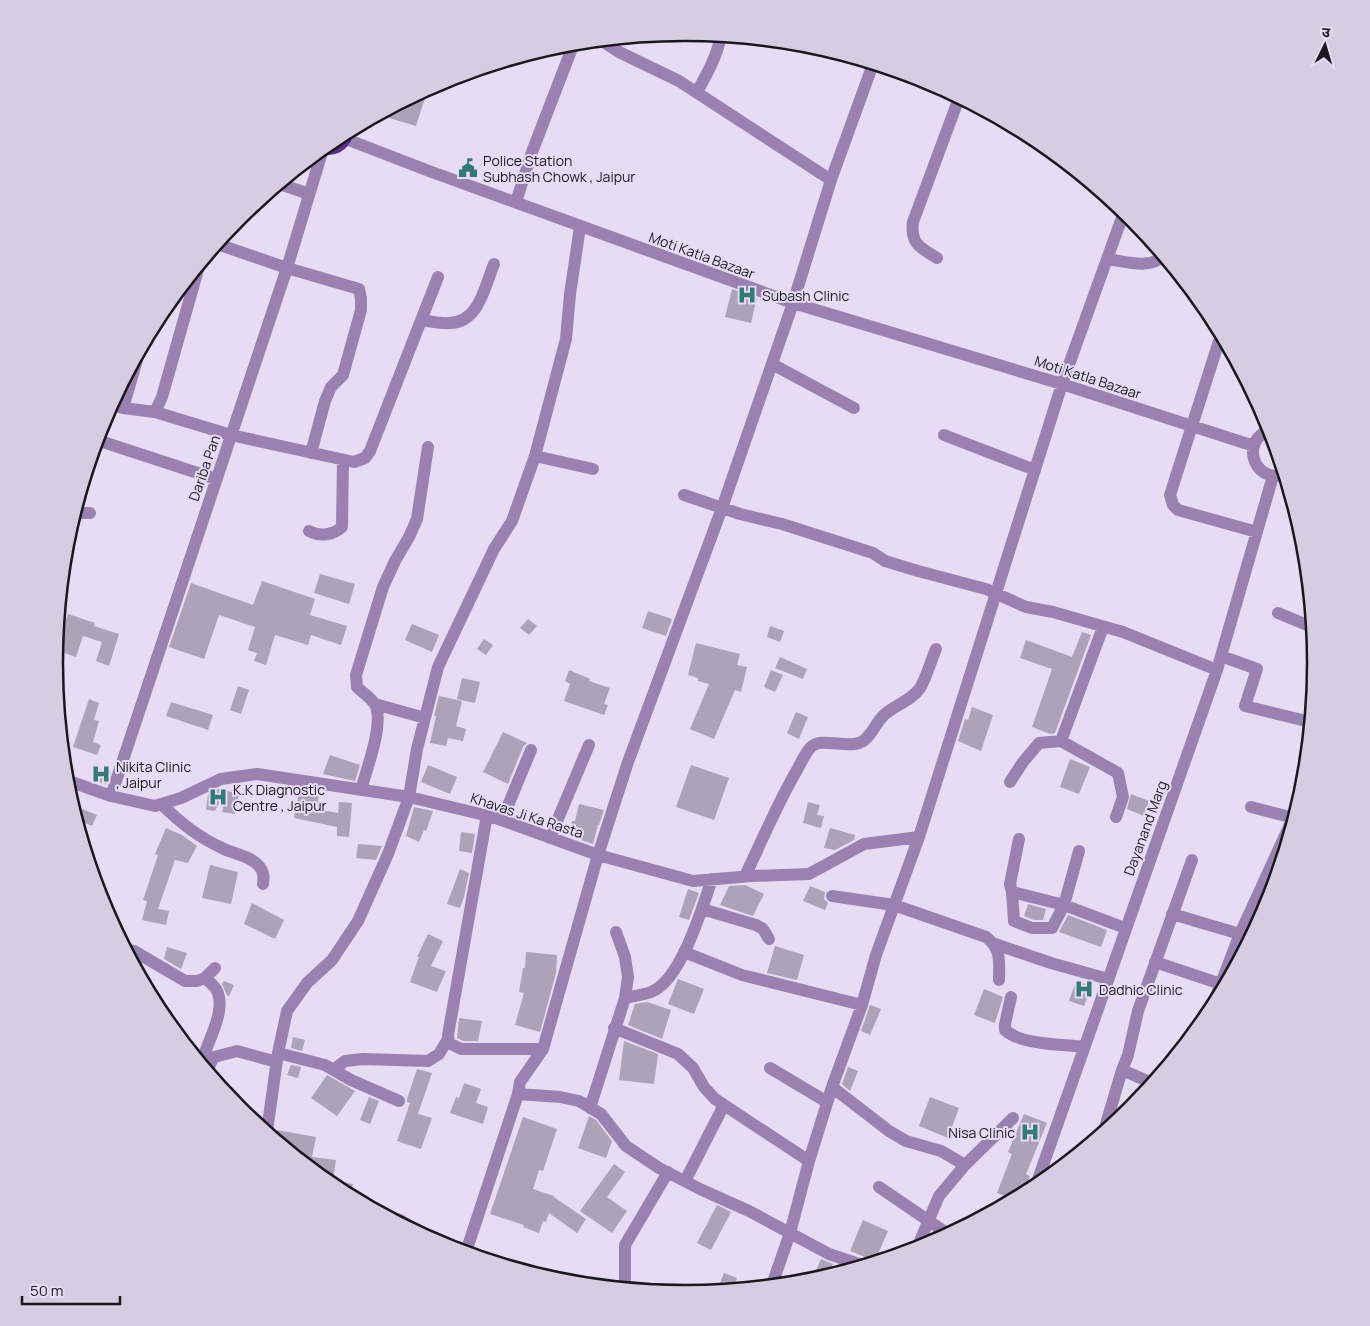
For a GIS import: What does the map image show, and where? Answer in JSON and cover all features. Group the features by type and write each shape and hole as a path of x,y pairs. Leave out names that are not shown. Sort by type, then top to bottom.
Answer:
{"street":[{"path":"697,92 719,49 720,43"},
{"path":"610,46 679,81 832,180"},
{"path":"516,202 532,152 571,52"},
{"path":"468,1245 518,1094 520,1082 543,1049 598,855 628,762 722,508 871,70"},
{"path":"937,258 918,246 913,238 913,222 957,104"},
{"name":"Moti Katla Bazaar","path":"353,138 429,172 793,303 1062,384 1254,446"},
{"name":"Dariba Pan","path":"110,796 287,268 319,161"},
{"path":"287,186 309,194"},
{"path":"774,1278 790,1232 827,1102 862,1006 876,954 919,837 1062,384 1121,220"},
{"path":"268,1124 287,1011 307,983 332,960 358,922 388,854 409,797 425,718 438,667 494,549 512,521 535,456 566,339 570,294 580,227"},
{"path":"224,246 287,268 359,289 361,310 343,374 332,387 325,400 311,453"},
{"path":"1107,260 1147,264 1158,260"},
{"path":"421,320 450,324 467,318 477,308 494,264"},
{"path":"119,407 155,412 231,435 343,460 354,462 365,458 370,451 438,277"},
{"path":"155,412 162,397 195,282"},
{"path":"1218,344 1170,495 1173,505 1178,510 1257,532"},
{"path":"772,364 854,408"},
{"path":"1263,434 1254,446 1253,452 1256,465 1261,470 1278,475"},
{"path":"944,435 1035,470"},
{"path":"104,442 216,479"},
{"path":"425,718 375,704 357,687 356,676 383,587 409,537 416,519 428,447"},
{"path":"535,456 593,468"},
{"path":"309,531 320,535 337,531 342,527 343,460"},
{"name":"Dayanand Marg","path":"1039,1173 1217,670 1257,532 1278,475"},
{"path":"684,495 740,514 782,524 873,553 885,561 996,593 1026,607 1053,612 1123,632 1217,670"},
{"path":"82,512 90,513"},
{"path":"1278,613 1305,624"},
{"path":"1061,741 1103,627"},
{"path":"745,876 790,783 810,748 822,743 848,746 860,743 868,737 882,716 914,695 921,686 936,649"},
{"path":"1221,656 1257,669 1245,706 1303,720"},
{"path":"361,790 377,728 378,717 375,704"},
{"path":"1010,782 1023,762 1039,743 1061,741 1118,773 1123,797 1116,816"},
{"path":"550,838 589,745"},
{"path":"502,820 531,750"},
{"name":"Khavas Ji Ka Rasta","path":"75,783 110,796 155,806 181,798 221,779 257,774 409,797 487,815 598,855 693,881 745,876 809,874 864,844 919,837"},
{"path":"161,804 182,825 225,850 255,862 264,873 263,884"},
{"path":"1251,807 1288,817"},
{"path":"333,1070 345,1061 363,1059 428,1061 440,1054 448,1039 487,815"},
{"path":"1019,839 1010,884 1014,921 1032,928 1052,928 1064,905 1079,851"},
{"path":"1230,961 1240,934 1277,853"},
{"path":"1108,1119 1128,1055 1138,1011 1192,860"},
{"path":"625,998 652,992 663,984 679,963 693,934 712,879"},
{"path":"1012,892 1064,905 1125,928"},
{"path":"832,896 894,905 986,938 995,944 1051,963 1108,979"},
{"path":"702,909 756,925 763,929 768,939"},
{"path":"1172,914 1240,934"},
{"path":"590,1108 625,998 628,977 625,957 616,932"},
{"path":"995,944 1000,956 1000,980"},
{"path":"134,951 185,981 197,981 205,978 216,968"},
{"path":"684,952 742,975 862,1006"},
{"path":"1155,962 1218,983"},
{"path":"205,978 216,988 220,1006 204,1055 237,1050 325,1065 351,1080 399,1101"},
{"path":"1011,997 1005,1030 1012,1036 1025,1040 1084,1047"},
{"path":"614,1028 678,1054 693,1068 704,1087 715,1099 809,1161"},
{"path":"448,1039 453,1047 460,1049 543,1049"},
{"path":"770,1068 827,1102"},
{"path":"1122,1070 1145,1081"},
{"path":"832,1087 889,1132 906,1141 941,1151 965,1165"},
{"path":"518,1094 560,1097 579,1101 601,1114 626,1146 668,1172 790,1232 829,1254 853,1262"},
{"path":"685,1181 724,1105"},
{"path":"921,1238 939,1196 965,1165 1012,1118"},
{"path":"625,1281 625,1245 668,1172"},
{"path":"878,1187 940,1229"}],"building":[{"path":"425,99 416,126 389,118 410,105"},
{"path":"732,289 757,298 751,323 725,317"},
{"path":"320,574 355,584 349,604 314,593"},
{"path":"262,581 315,599 310,615 347,626 341,645 311,635 308,645 275,635 266,665 254,661 257,653 248,650 255,627 219,615 204,659 169,647 191,583 253,605"},
{"path":"648,611 672,619 666,636 642,628"},
{"path":"68,614 95,623 94,626 119,634 109,666 96,661 102,642 83,636 76,657 64,653 65,623"},
{"path":"528,619 537,626 529,635 520,628"},
{"path":"412,624 439,635 432,652 405,640"},
{"path":"770,626 784,631 780,642 767,637"},
{"path":"1082,632 1091,635 1055,733 1050,734 1032,727 1052,669 1020,658 1026,640 1072,657"},
{"path":"484,639 493,645 486,655 477,649"},
{"path":"696,643 740,654 737,665 747,667 741,692 735,690 714,739 690,729 709,684 698,681 698,678 688,675"},
{"path":"780,657 807,669 803,679 775,668"},
{"path":"569,670 590,679 589,681 610,688 604,704 608,705 604,715 564,701 570,684 565,681"},
{"path":"771,670 783,675 775,692 764,687"},
{"path":"462,678 480,682 475,703 457,699"},
{"path":"238,686 249,690 241,714 230,710"},
{"path":"439,696 462,701 456,726 466,729 463,741 448,738 446,746 430,743"},
{"path":"89,699 99,703 94,720 99,721 93,742 101,745 97,755 73,747"},
{"path":"171,702 213,715 208,730 166,716"},
{"path":"972,707 993,715 981,751 958,741 965,719 968,720"},
{"path":"796,712 808,717 799,739 787,733"},
{"path":"503,732 527,743 523,747 508,784 483,772"},
{"path":"330,755 360,765 355,781 323,774"},
{"path":"1070,759 1090,767 1079,794 1060,787"},
{"path":"428,765 457,777 450,794 421,782"},
{"path":"691,765 729,778 714,820 676,807"},
{"path":"95,768 111,772 106,784 92,780"},
{"path":"218,789 226,790 215,811 206,810 208,794"},
{"path":"227,791 239,793 235,814 222,812"},
{"path":"299,792 319,796 316,809 338,813 339,802 352,803 349,837 337,836 337,827 294,818"},
{"path":"1131,794 1149,801 1144,816 1127,809"},
{"path":"808,802 820,805 817,815 824,816 821,828 803,823"},
{"path":"579,804 604,810 593,844 569,836 572,821 575,821"},
{"path":"414,807 433,811 426,831 424,830 419,842 406,836"},
{"path":"82,809 97,815 92,826 84,823"},
{"path":"166,828 182,835 197,846 188,863 175,860 158,909 169,911 166,925 142,920 147,901 143,900 158,855 155,854"},
{"path":"830,828 855,835 854,840 835,850 824,848"},
{"path":"461,832 475,834 472,853 459,851"},
{"path":"358,844 382,846 376,860 356,858"},
{"path":"210,865 238,872 231,904 202,898"},
{"path":"460,869 469,873 460,908 447,904"},
{"path":"745,885 764,894 753,916 720,905 729,886"},
{"path":"810,886 825,892 824,899 828,903 825,910 803,901"},
{"path":"688,889 699,893 689,920 679,917"},
{"path":"252,903 284,920 275,939 244,924"},
{"path":"1028,904 1046,909 1043,920 1034,920 1024,916"},
{"path":"1068,915 1107,930 1101,947 1059,932"},
{"path":"428,934 443,941 431,966 446,971 437,992 410,982 419,957 417,957"},
{"path":"775,946 804,955 797,980 767,973"},
{"path":"167,947 187,953 181,969 164,959"},
{"path":"526,952 557,955 556,973 540,1032 515,1025 524,993 519,992 523,968 525,968"},
{"path":"678,979 704,989 694,1014 668,1004"},
{"path":"224,981 234,985 229,996 222,984"},
{"path":"1076,981 1092,986 1084,1006 1069,1001"},
{"path":"984,989 1003,997 995,1023 974,1015"},
{"path":"647,1002 671,1010 662,1039 628,1025 635,1004"},
{"path":"870,1005 881,1009 870,1035 861,1031"},
{"path":"459,1018 482,1021 478,1041 463,1041 457,1038"},
{"path":"293,1037 305,1040 302,1051 291,1048"},
{"path":"624,1041 658,1054 654,1084 619,1080"},
{"path":"291,1065 301,1067 298,1078 287,1075"},
{"path":"848,1067 858,1071 850,1091 842,1084"},
{"path":"417,1069 432,1073 418,1114 432,1118 421,1149 397,1141 410,1103 407,1102 407,1099"},
{"path":"327,1075 355,1091 337,1116 311,1098"},
{"path":"464,1083 481,1089 476,1103 488,1107 483,1124 450,1113 456,1097 459,1098"},
{"path":"369,1097 379,1101 370,1124 360,1120"},
{"path":"930,1097 959,1108 948,1138 919,1126"},
{"path":"1024,1114 1047,1123 1026,1174 1030,1176 1028,1181 1004,1196 997,1193 1012,1154 1008,1152"},
{"path":"589,1116 596,1120 612,1141 606,1158 578,1148"},
{"path":"523,1117 557,1129 543,1171 539,1170 533,1189 554,1196 586,1219 577,1233 549,1213 546,1222 543,1221 539,1233 523,1227 524,1225 490,1214"},
{"path":"277,1131 316,1137 312,1157 336,1160 334,1175 307,1156"},
{"path":"614,1164 625,1172 607,1197 627,1211 612,1233 580,1211"},
{"path":"343,1182 353,1184 352,1187"},
{"path":"717,1205 731,1212 711,1250 697,1243"},
{"path":"863,1220 888,1231 878,1254 867,1258 850,1251"},
{"path":"821,1259 833,1264 831,1267 816,1271"},
{"path":"724,1273 737,1278 735,1282 720,1283"}],"place":[{"name":"Police Station Subhash Chowk , Jaipur","path":"468,168"},
{"name":"Subash Clinic","path":"747,295"},
{"name":"Nikita Clinic , Jaipur","path":"101,774"},
{"name":"K.K Diagnostic Centre , Jaipur","path":"218,797"},
{"name":"Dadhic Clinic","path":"1084,989"},
{"name":"Nisa Clinic","path":"1030,1132"}]}
